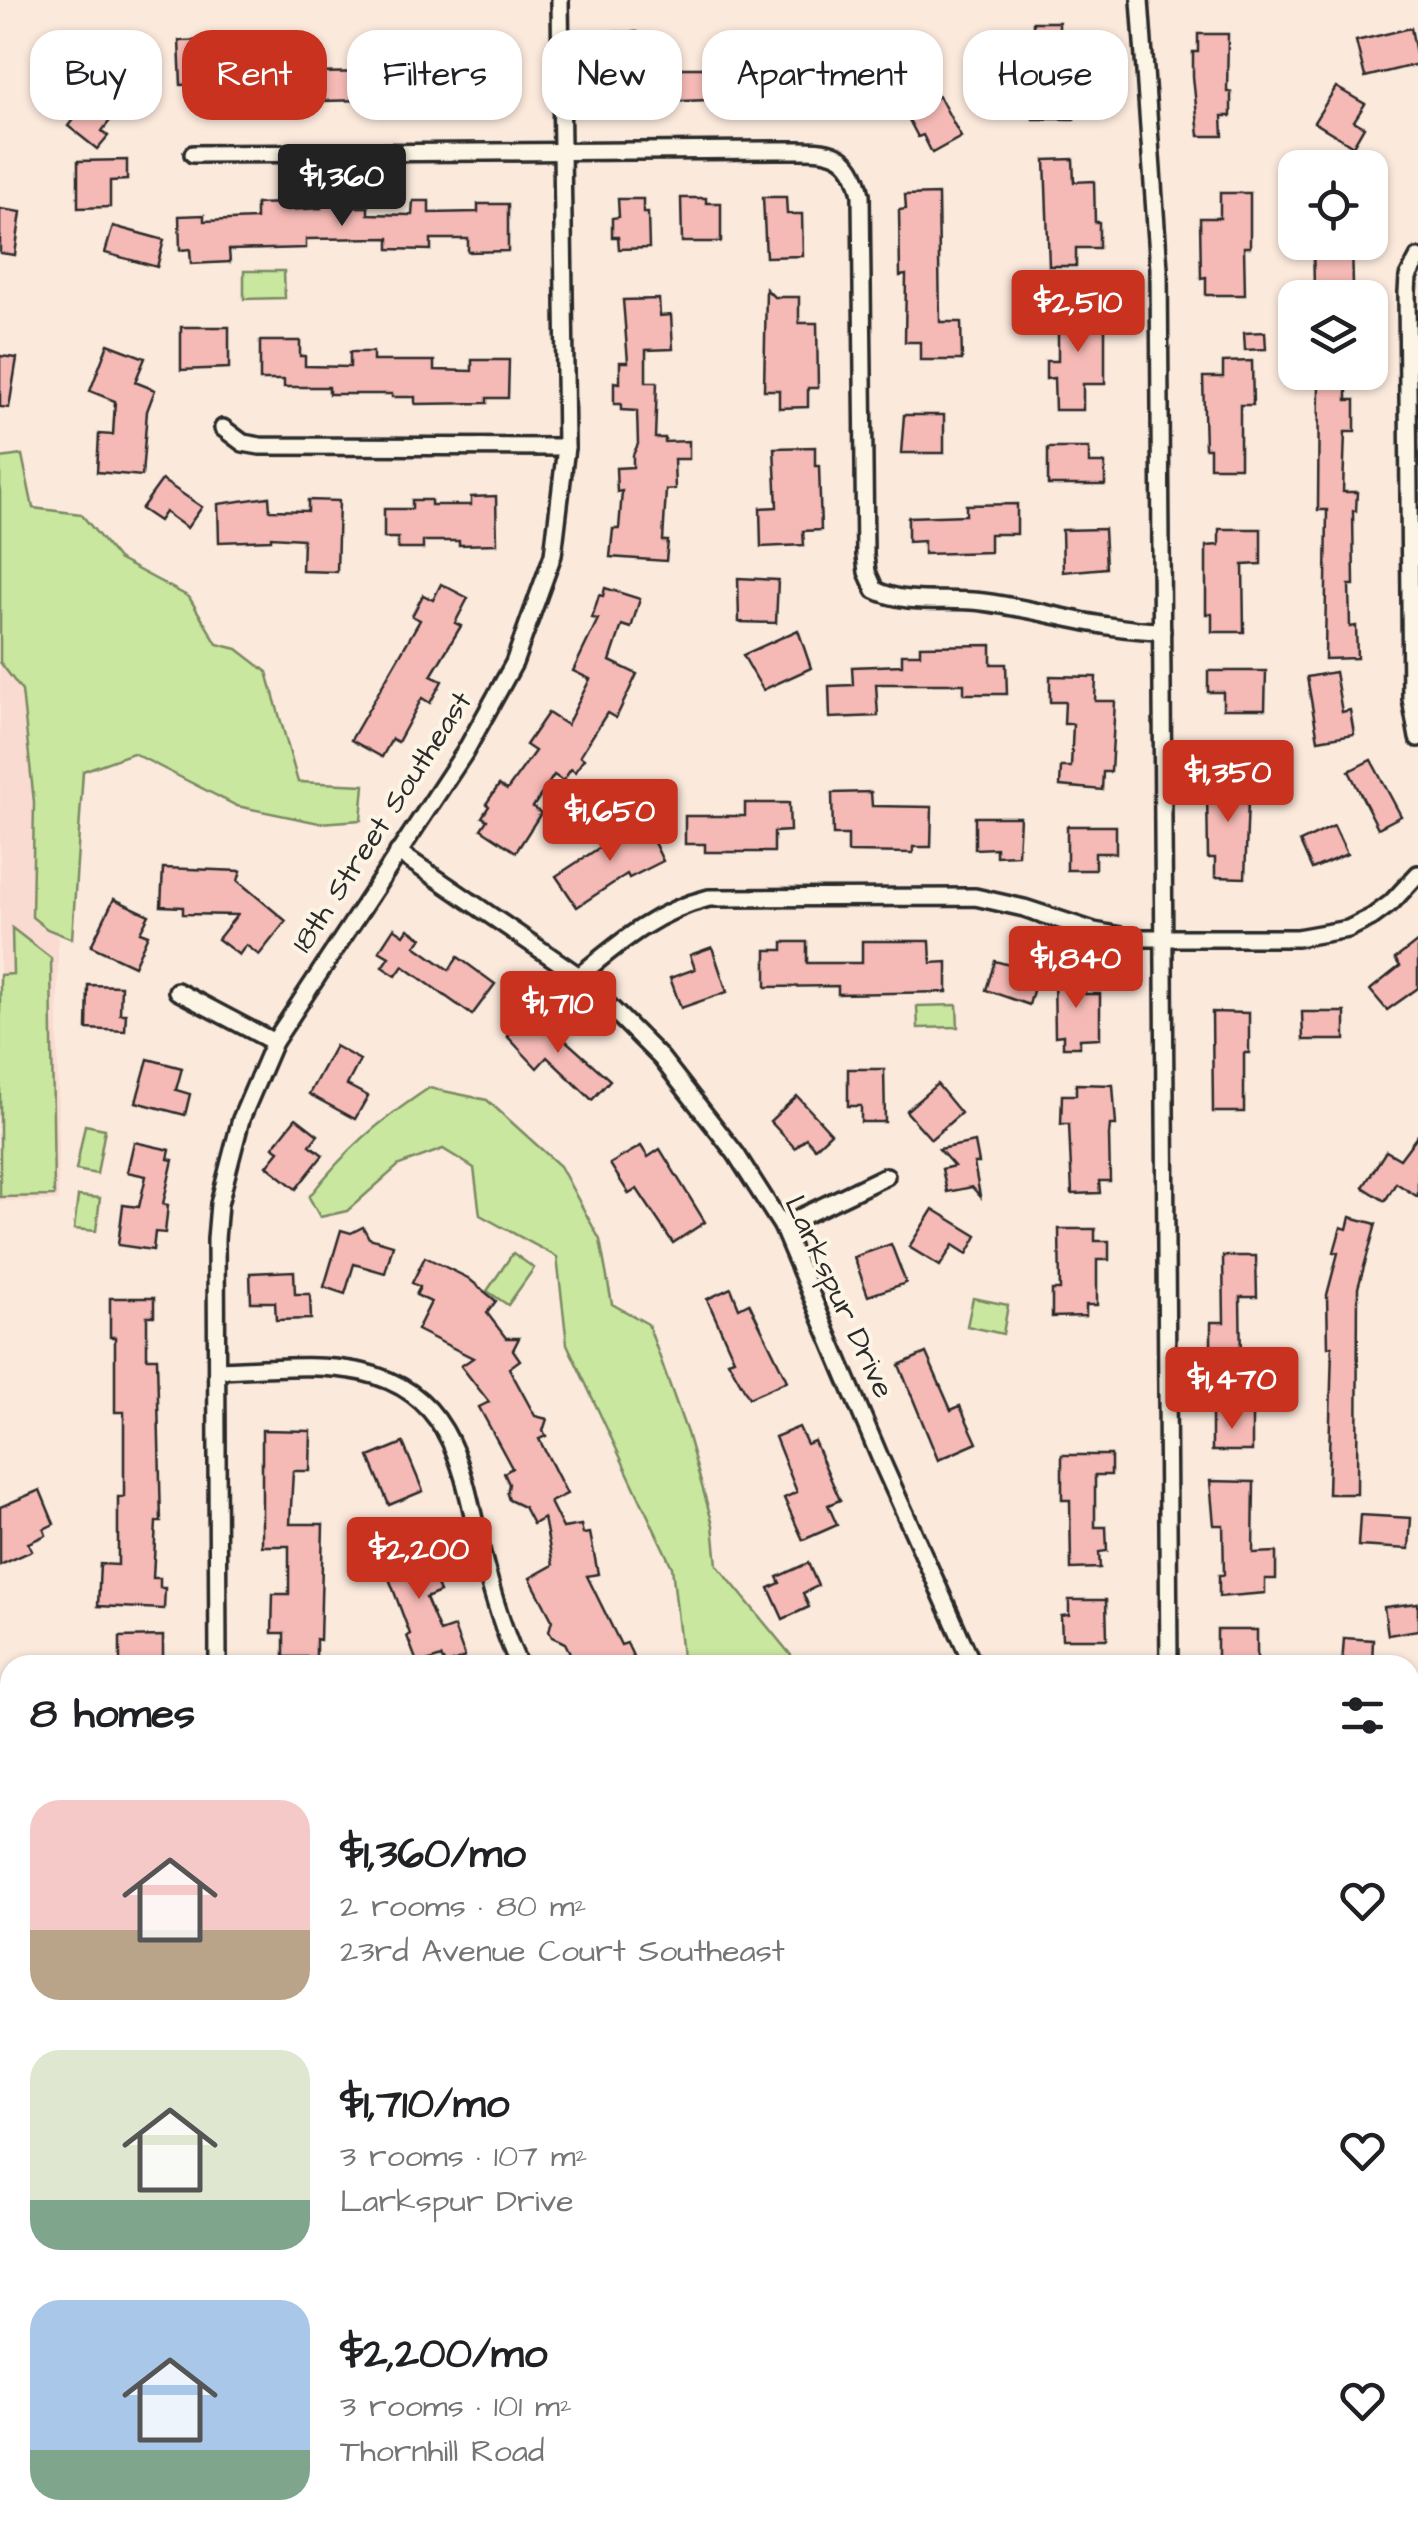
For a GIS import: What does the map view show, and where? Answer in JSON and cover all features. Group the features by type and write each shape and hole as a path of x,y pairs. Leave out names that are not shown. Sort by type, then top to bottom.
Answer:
{"street":[{"name":"18th Street Southeast","path":"218,1655 214,1297 219,1204 241,1118 274,1042 465,752 514,663 553,555 566,446 560,0"},
{"path":"1140,0 1159,269 1168,1655"},
{"path":"192,154 820,151 842,156 850,162 862,195 866,572 875,590 900,598 957,598 1022,608 1107,628 1162,631"},
{"path":"1418,258 1408,277 1415,504 1412,699 1418,738"},
{"path":"222,428 244,443 260,446 566,446"},
{"name":"Larkspur Drive","path":"398,852 578,976 661,1058 736,1154 782,1226 969,1655"},
{"path":"578,976 638,928 684,904 710,898 975,897 1109,935 1297,938 1348,930 1392,903 1418,874"},
{"path":"177,991 274,1042"},
{"path":"782,1226 886,1176"},
{"path":"217,1370 331,1368 362,1372 388,1380 430,1408 458,1457 489,1582 516,1655"}],"shaded area":[{"path":"0,582 58,582 58,1201 0,1201"}],"green space":[{"path":"244,271 284,271 285,298 244,299"},
{"path":"22,455 33,508 81,514 118,559 189,597 217,644 237,649 267,672 298,782 364,785 361,820 319,823 237,806 133,753 83,771 72,939 47,929 32,917 34,802 22,691 0,662 0,458"},
{"path":"12,928 51,958 54,1196 0,1197 0,975 13,974"},
{"path":"957,1005 958,1027 918,1028 917,1006"},
{"path":"429,1088 487,1100 560,1166 600,1240 612,1304 648,1324 687,1433 713,1525 717,1565 791,1655 682,1655 672,1567 567,1344 557,1257 480,1215 474,1168 443,1149 399,1165 347,1211 320,1217 309,1197 364,1137"},
{"path":"85,1125 105,1129 97,1174 76,1170"},
{"path":"78,1196 100,1198 96,1231 74,1229"},
{"path":"513,1253 534,1268 508,1305 487,1291"},
{"path":"973,1298 1008,1305 1003,1334 967,1326"}],"building":[{"path":"1033,22 1059,22 1059,30 1033,30"},
{"path":"1411,28 1418,64 1365,77 1356,41"},
{"path":"1198,34 1228,34 1227,92 1231,92 1231,116 1222,116 1223,136 1199,136 1193,76"},
{"path":"182,41 182,85 181,85"},
{"path":"682,68 702,68 702,100 682,101"},
{"path":"347,72 347,100 327,101 327,73"},
{"path":"1336,87 1365,104 1354,121 1364,127 1353,146 1314,122"},
{"path":"943,103 961,137 932,153 923,135 918,137 909,120 943,120"},
{"path":"73,120 110,120 102,131 108,136 97,149 68,126"},
{"path":"1073,159 1074,182 1094,181 1099,248 1076,248 1076,266 1049,266 1045,160"},
{"path":"127,160 127,180 110,181 110,207 78,208 78,161"},
{"path":"1220,193 1250,193 1250,247 1244,247 1245,295 1206,295 1206,277 1201,278 1200,218 1220,218"},
{"path":"938,194 940,322 961,322 962,360 920,360 920,342 905,342 906,275 900,276 899,210 906,209 905,195"},
{"path":"763,197 786,197 787,214 802,214 803,256 766,257"},
{"path":"321,198 343,198 343,207 368,207 368,214 412,215 413,201 429,201 429,213 478,212 478,204 508,204 508,251 468,252 468,239 431,239 431,250 389,249 389,238 306,239 306,248 229,250 230,262 191,264 190,249 180,250 179,216 204,215 204,221 256,219 256,204 287,203 287,210 321,208"},
{"path":"681,198 706,198 706,203 721,203 721,242 682,242"},
{"path":"618,199 643,199 643,213 648,213 649,248 619,249 618,237 612,237 612,218 619,217"},
{"path":"0,209 21,212 15,255 0,253"},
{"path":"113,226 164,240 157,267 105,253"},
{"path":"1313,260 1352,260 1353,280 1314,280"},
{"path":"766,289 774,297 799,297 799,323 817,323 818,388 808,388 808,407 779,408 779,390 764,390"},
{"path":"659,299 660,316 671,315 673,349 646,350 646,382 657,382 655,438 665,438 665,442 689,441 689,459 674,459 675,489 666,490 666,561 610,557 613,529 619,529 622,491 617,492 616,468 633,467 638,444 637,411 621,410 621,404 614,404 614,382 620,383 620,362 628,362 623,300"},
{"path":"1064,302 1095,302 1095,321 1105,321 1105,384 1083,384 1083,410 1055,410 1054,378 1046,379 1046,361 1058,361 1058,321 1064,321"},
{"path":"181,327 229,327 229,368 181,370"},
{"path":"1265,332 1266,349 1245,350 1244,333"},
{"path":"260,341 300,341 305,366 350,367 350,352 373,352 373,361 434,361 434,370 472,371 472,360 509,360 508,398 487,398 487,403 415,404 415,397 392,394 329,394 329,387 284,387 284,380 260,380"},
{"path":"108,344 145,358 135,382 155,390 147,411 142,476 97,472 99,434 113,435 115,401 90,391"},
{"path":"0,356 17,358 9,408 0,407"},
{"path":"1252,361 1253,405 1240,405 1240,467 1210,467 1210,448 1205,448 1203,377 1223,377 1223,362"},
{"path":"1319,390 1347,390 1347,400 1355,400 1355,432 1345,432 1343,492 1357,492 1353,511 1354,585 1349,585 1350,627 1356,626 1357,658 1325,659 1327,510 1318,510"},
{"path":"904,415 944,415 944,453 901,453"},
{"path":"815,447 821,530 803,531 804,545 761,547 760,508 777,507 774,448"},
{"path":"1048,448 1089,448 1089,463 1105,463 1105,485 1048,485"},
{"path":"162,480 202,507 187,528 165,512 159,521 141,509"},
{"path":"496,496 497,544 423,541 423,549 398,549 398,538 384,538 384,509 412,509 412,500 431,500 431,505 471,505 471,497"},
{"path":"269,497 270,510 308,511 308,500 339,501 337,572 302,571 303,539 271,537 219,542 218,504"},
{"path":"1017,504 1017,534 990,534 990,552 924,554 924,541 908,542 908,517 966,515 966,505"},
{"path":"1104,529 1106,568 1063,572 1062,530"},
{"path":"1219,529 1261,529 1261,564 1243,565 1244,632 1212,632 1212,614 1206,614 1206,546 1219,545"},
{"path":"738,578 778,580 776,623 739,622"},
{"path":"441,584 468,598 455,623 461,626 431,676 442,681 430,703 422,698 398,742 392,739 382,757 351,740 420,620 412,616 423,595 433,600"},
{"path":"605,588 640,599 631,628 622,625 610,661 637,674 616,718 607,713 580,756 584,759 575,772 571,769 563,781 554,775 533,807 541,813 516,852 481,829 487,820 482,817 489,806 486,804 499,785 507,790 535,751 526,745 548,713 567,725 590,679 573,671 598,619 592,618"},
{"path":"798,630 811,668 763,690 743,655"},
{"path":"991,645 991,664 1006,664 1007,694 964,694 964,684 876,684 878,716 830,718 829,686 853,685 852,667 902,665 902,654 920,654 920,646"},
{"path":"1208,671 1266,671 1265,709 1223,709 1223,692 1208,692"},
{"path":"1335,672 1342,712 1350,710 1354,734 1318,740 1307,677"},
{"path":"1050,676 1096,677 1095,701 1115,701 1111,772 1103,772 1102,790 1060,786 1061,767 1071,767 1073,724 1064,724 1065,702 1050,702"},
{"path":"1371,760 1401,816 1378,828 1349,771"},
{"path":"1214,775 1249,775 1245,878 1215,877 1215,858 1208,858 1207,791 1214,791"},
{"path":"871,792 872,806 932,807 931,847 913,847 913,853 848,852 848,835 833,835 832,793"},
{"path":"745,803 789,803 790,831 774,832 774,852 705,852 705,844 685,844 685,816 745,816"},
{"path":"975,817 1020,817 1018,855 996,856 996,848 975,849"},
{"path":"622,824 627,835 646,826 663,861 629,878 627,874 577,907 556,876 611,840 606,831"},
{"path":"1067,826 1116,826 1116,853 1095,853 1095,870 1067,870"},
{"path":"1334,826 1347,854 1312,869 1300,842"},
{"path":"163,868 241,871 238,881 286,921 259,955 246,945 239,955 218,939 237,915 183,914 183,907 161,906"},
{"path":"114,899 149,915 140,932 148,935 134,966 91,946"},
{"path":"394,928 404,935 408,929 422,938 415,946 449,970 458,957 495,984 472,1015 403,966 396,976 382,967 389,957 379,951"},
{"path":"862,941 930,941 931,963 947,962 947,992 838,994 838,986 766,987 766,950 783,950 783,942 807,942 807,963 862,963"},
{"path":"1418,941 1418,988 1387,1010 1370,990 1400,966 1395,959"},
{"path":"712,947 727,992 681,1008 670,978 695,969 690,955"},
{"path":"1015,958 1040,966 1029,1005 986,990 995,961 1013,966"},
{"path":"1084,976 1085,994 1100,994 1100,1038 1080,1039 1080,1047 1063,1047 1063,1035 1055,1036 1054,977"},
{"path":"88,985 121,986 120,1014 126,1014 125,1031 87,1029"},
{"path":"1212,1012 1249,1013 1244,1112 1213,1112"},
{"path":"1302,1012 1345,1012 1345,1040 1303,1040"},
{"path":"524,1017 540,1031 547,1024 610,1080 592,1100 547,1057 537,1068 507,1036"},
{"path":"335,1046 360,1060 347,1085 368,1096 355,1119 309,1094"},
{"path":"148,1059 182,1068 176,1090 190,1094 185,1115 136,1102"},
{"path":"848,1069 884,1069 885,1122 861,1122 861,1106 848,1106"},
{"path":"937,1084 961,1113 931,1139 906,1111"},
{"path":"1076,1084 1113,1085 1116,1125 1110,1125 1110,1181 1099,1181 1100,1193 1072,1194 1069,1124 1061,1124 1062,1095 1076,1095"},
{"path":"797,1096 831,1133 815,1148 806,1138 795,1148 770,1121"},
{"path":"296,1118 318,1135 310,1145 323,1155 296,1189 267,1166 279,1151 273,1147"},
{"path":"1418,1135 1418,1197 1396,1183 1385,1201 1363,1187 1386,1151 1400,1159"},
{"path":"134,1142 170,1150 168,1159 173,1160 163,1204 168,1205 165,1233 155,1232 153,1250 118,1245 123,1205 139,1207 146,1176 127,1172"},
{"path":"975,1142 980,1196 972,1187 947,1192 942,1169 954,1166 939,1149"},
{"path":"641,1146 648,1157 660,1149 705,1222 673,1243 637,1189 629,1194 610,1164"},
{"path":"933,1209 977,1236 967,1254 953,1245 940,1266 909,1247"},
{"path":"1350,1217 1376,1224 1358,1288 1357,1494 1328,1494 1332,1346 1328,1347 1327,1295 1341,1227 1347,1229"},
{"path":"363,1227 369,1238 393,1245 385,1273 354,1264 345,1294 324,1287 341,1230 351,1233"},
{"path":"1059,1229 1095,1229 1095,1241 1109,1241 1109,1260 1097,1260 1097,1305 1086,1305 1086,1316 1052,1317 1052,1290 1060,1290"},
{"path":"891,1244 906,1283 868,1296 854,1257"},
{"path":"1223,1256 1256,1256 1257,1297 1240,1297 1241,1362 1211,1363 1211,1322 1224,1322"},
{"path":"425,1257 468,1278 496,1301 487,1313 506,1338 519,1338 513,1350 520,1360 509,1368 535,1416 547,1419 543,1431 546,1436 539,1439 567,1494 550,1502 563,1528 581,1525 583,1534 590,1533 598,1574 587,1576 621,1645 627,1643 632,1655 571,1655 565,1643 552,1637 552,1620 530,1578 553,1565 544,1518 533,1524 524,1507 509,1500 504,1473 512,1468 479,1407 489,1402 461,1366 473,1358 417,1330 431,1302 416,1295 420,1287 412,1283"},
{"path":"294,1271 295,1294 310,1294 311,1319 276,1320 275,1302 251,1302 250,1273"},
{"path":"731,1288 739,1308 749,1303 787,1381 749,1398 728,1361 734,1359 707,1299"},
{"path":"110,1298 154,1298 154,1316 147,1316 147,1358 157,1358 161,1522 156,1522 153,1578 160,1578 160,1588 165,1588 164,1609 98,1606 100,1564 118,1565 118,1497 124,1497 124,1412 115,1412 115,1337 110,1337"},
{"path":"926,1353 951,1410 960,1406 977,1443 938,1460 899,1365"},
{"path":"1212,1413 1252,1413 1252,1451 1212,1451"},
{"path":"799,1427 807,1444 814,1441 840,1500 828,1505 837,1525 803,1540 784,1498 797,1492 775,1437"},
{"path":"262,1430 311,1431 310,1471 293,1471 290,1524 323,1524 320,1640 316,1639 316,1655 284,1655 284,1633 272,1633 273,1594 289,1594 289,1546 262,1546"},
{"path":"403,1443 423,1491 389,1505 369,1457"},
{"path":"1062,1455 1111,1455 1111,1475 1095,1475 1095,1527 1106,1527 1107,1551 1099,1552 1100,1568 1071,1569 1070,1500 1062,1500"},
{"path":"1210,1481 1254,1482 1253,1553 1276,1552 1276,1579 1265,1579 1265,1593 1219,1597 1219,1575 1224,1575 1223,1525 1214,1525"},
{"path":"40,1490 54,1524 44,1529 46,1535 28,1543 32,1551 0,1565 0,1507"},
{"path":"1360,1515 1411,1518 1409,1549 1358,1546"},
{"path":"417,1535 440,1592 426,1598 440,1632 454,1627 464,1655 414,1655 378,1549"},
{"path":"808,1563 818,1586 803,1593 809,1607 783,1619 769,1588 780,1583 777,1577"},
{"path":"1069,1600 1106,1600 1107,1639 1062,1639 1061,1616 1069,1615"},
{"path":"1418,1603 1418,1630 1388,1635 1384,1607"},
{"path":"1217,1630 1257,1630 1257,1655 1217,1655"},
{"path":"163,1636 163,1655 120,1655 120,1637"},
{"path":"1344,1638 1373,1640 1372,1655 1343,1655"}]}
